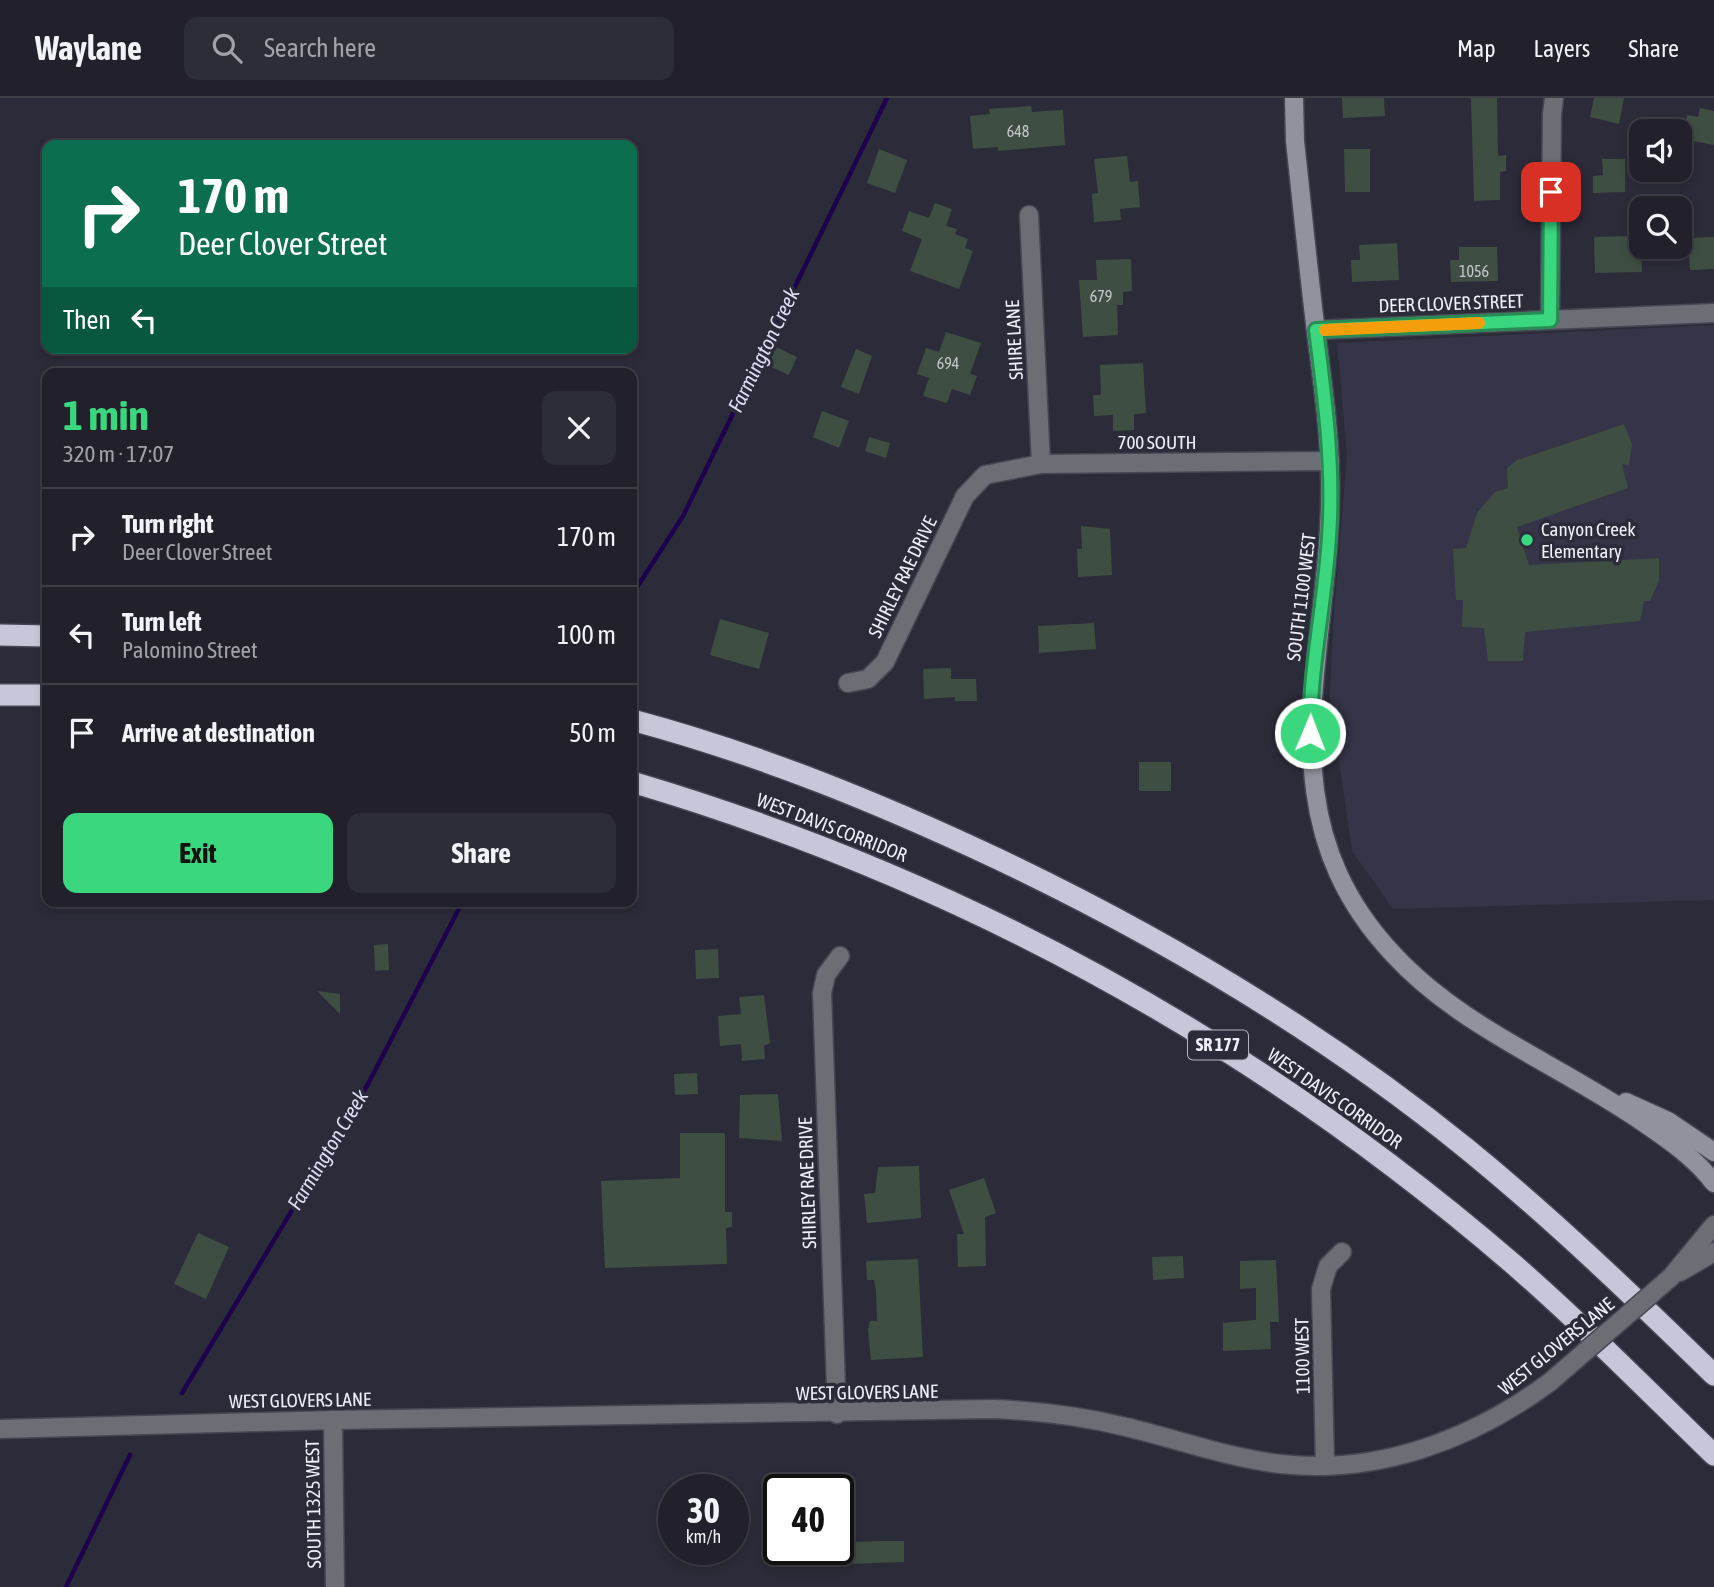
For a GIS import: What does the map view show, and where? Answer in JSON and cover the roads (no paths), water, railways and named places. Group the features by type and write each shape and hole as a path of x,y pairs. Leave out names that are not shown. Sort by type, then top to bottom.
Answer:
{"highway":[{"path":"0,635 42,636"},
{"path":"0,695 42,695"},
{"name":"WEST DAVIS CORRIDOR","path":"637,722 763,760 919,822 1090,904 1240,987 1349,1059 1466,1148 1599,1264 1714,1375"},
{"name":"WEST DAVIS CORRIDOR","path":"637,784 792,835 906,880 1060,953 1171,1015 1289,1092 1457,1217 1566,1311 1714,1455"}],"street":[{"name":"SOUTH 1100 WEST","path":"1294,98 1294,141 1330,461 1330,535 1312,679 1310,752 1318,811 1339,872 1375,933 1421,982 1489,1031 1603,1094 1686,1153 1714,1183"},
{"path":"1550,320 1552,114 1555,98"},
{"name":"SHIRE LANE","path":"1028,215 1041,464"},
{"name":"DEER CLOVER STREET","path":"1316,330 1714,313"},
{"name":"700 SOUTH","path":"985,475 1041,464 1330,461"},
{"name":"SHIRLEY RAE DRIVE","path":"848,683 868,679 885,662 965,496 985,475"},
{"name":"SHIRLEY RAE DRIVE","path":"837,1414 822,993 826,975 840,956"},
{"name":"SOUTH 1100 WEST","path":"1603,1094 1654,1113 1714,1152"},
{"name":"WEST GLOVERS LANE","path":"0,1429 333,1420 1026,1410 1126,1427 1251,1459 1325,1466 1398,1456 1445,1442 1500,1416 1550,1382 1694,1258 1714,1225"},
{"name":"1100 WEST","path":"1325,1466 1321,1289 1328,1266 1342,1252"},
{"name":"WEST GLOVERS LANE","path":"1694,1258 1714,1252"},
{"name":"SOUTH 1325 WEST","path":"333,1420 335,1587"}],"waterway":[{"name":"Farmington Creek","path":"637,587 683,516 887,98"},
{"name":"Farmington Creek","path":"182,1393 368,1084 460,907"},
{"name":"Farmington Creek","path":"66,1587 130,1455"}],"place":[{"name":"Canyon Creek Elementary","path":"1527,540"}]}
